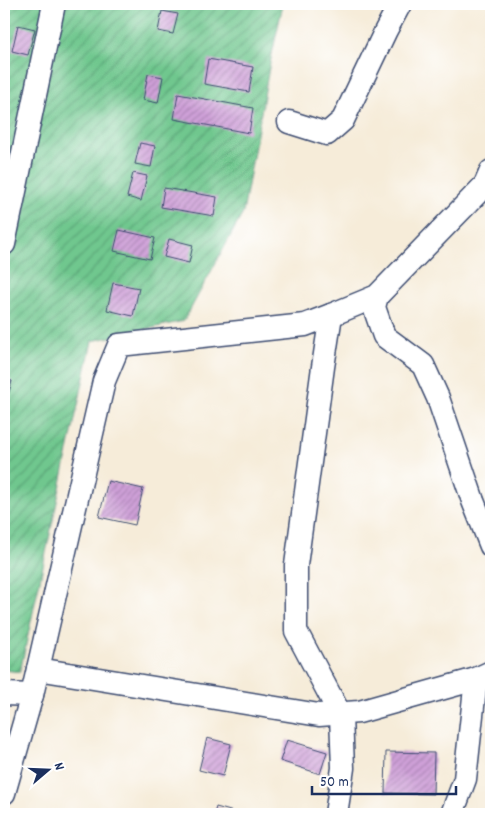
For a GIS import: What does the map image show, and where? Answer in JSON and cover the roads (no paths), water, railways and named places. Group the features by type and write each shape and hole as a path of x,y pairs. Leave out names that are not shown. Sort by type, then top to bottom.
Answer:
{"street":[{"path":"4,244 54,4"},
{"path":"290,122 328,134 343,120 400,4"},
{"path":"4,793 32,696 104,381 119,345 304,325 331,316 377,296 485,185 491,171"},
{"path":"465,206 491,202"},
{"path":"377,296 374,307 384,336 423,365 438,398 473,501 491,546"},
{"path":"331,316 296,565 296,631 341,716 343,768 336,814"},
{"path":"38,669 319,715 359,712 484,676 465,779 452,814"},
{"path":"4,694 32,696"}]}
